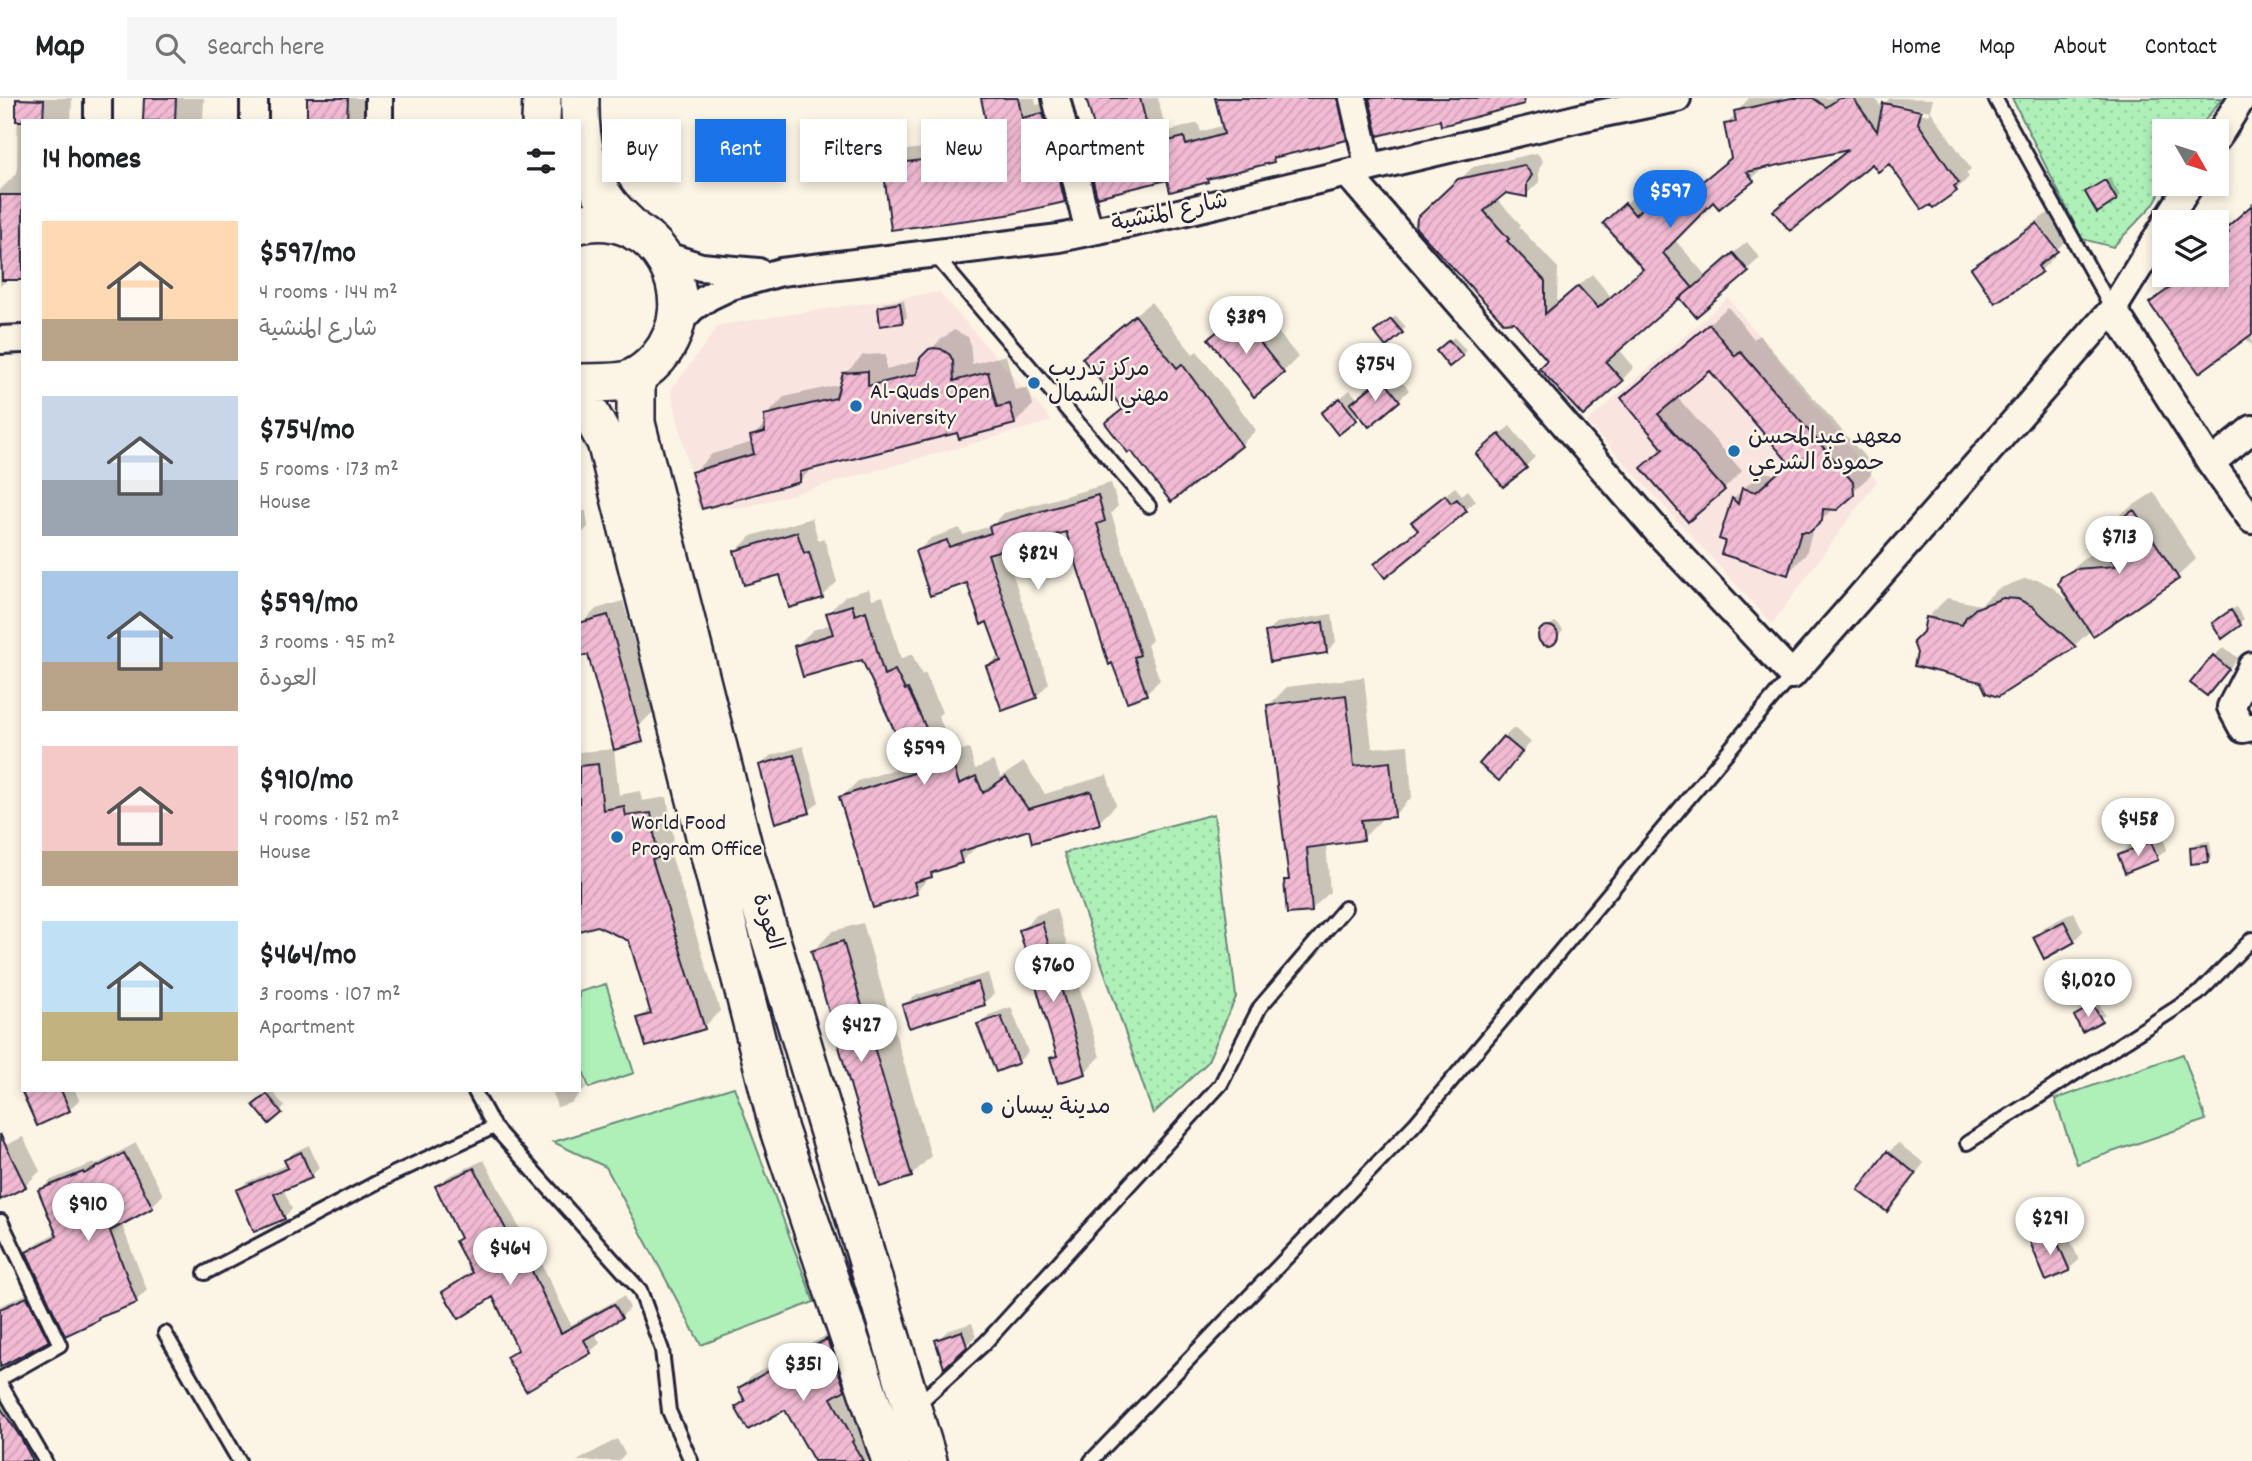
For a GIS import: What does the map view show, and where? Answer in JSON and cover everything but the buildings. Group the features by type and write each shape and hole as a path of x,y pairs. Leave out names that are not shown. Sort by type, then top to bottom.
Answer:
{"main road":[{"path":"541,119 542,98"},
{"path":"580,98 583,146 594,180 609,204 650,244 671,270 677,287 678,304 676,326 661,355 636,376 626,380 581,383"},
{"path":"581,224 603,222 620,225 650,244"},
{"name":"العودة","path":"636,376 636,423 744,850 928,1461"},
{"name":"العودة","path":"581,397 606,442 779,1130 891,1461"}],"street":[{"path":"97,119 98,98"},
{"path":"254,98 254,119"},
{"path":"379,98 379,119"},
{"path":"1056,98 1089,232"},
{"path":"1353,98 1358,171 1658,532 1792,676 2113,309 2152,246"},
{"name":"شارع المنشية","path":"676,326 692,308 710,296 731,286 781,272 1059,238 1358,171 1584,108 1677,98"},
{"path":"2229,119 2242,98"},
{"name":"شارع المنشية","path":"650,244 688,264 715,270 781,272"},
{"path":"2113,309 2211,463 2252,520"},
{"path":"0,340 21,339"},
{"path":"2211,463 2252,429"},
{"path":"2252,666 2231,707 2243,729 2252,727"}],"lane":[{"path":"1995,98 2113,309"},
{"path":"933,253 1149,506"},
{"path":"1091,1461 1415,1124 1792,676"},
{"path":"912,1409 985,1343 1221,1084 1260,1007 1345,908"},
{"path":"1967,1143 2198,994 2252,939"},
{"path":"475,1092 494,1127 640,1290 662,1350 669,1411 691,1461"},
{"path":"205,1273 393,1174 494,1127"},
{"path":"1,1221 60,1345 0,1381 45,1461"},
{"path":"165,1333 239,1461"}],"shaded area":[{"name":"Al-Quds Open University","path":"939,292 1052,421 747,507 698,509 671,390 719,325"},
{"name":"معهد عبدالمحسن حمودة الشرعي","path":"1728,298 1877,481 1772,624 1587,422"}],"green space":[{"path":"2012,98 2222,98 2206,119 2152,119 2152,196 2158,196 2153,205 2113,247 2082,239"},
{"path":"1214,814 1236,997 1207,1063 1153,1114 1064,853"},
{"path":"606,984 634,1073 589,1088 581,1064 581,991"},
{"path":"2183,1054 2206,1120 2077,1164 2055,1099"},
{"path":"734,1087 814,1302 701,1345 606,1167 553,1142"}],"place":[{"name":"مركز تدريب مهني الشمال","path":"1034,383"},
{"name":"Al-Quds Open University","path":"856,406"},
{"name":"معهد عبدالمحسن حمودة الشرعي","path":"1734,451"},
{"name":"World Food Program Office","path":"617,837"},
{"name":"مدينة بيسان","path":"987,1108"}]}
